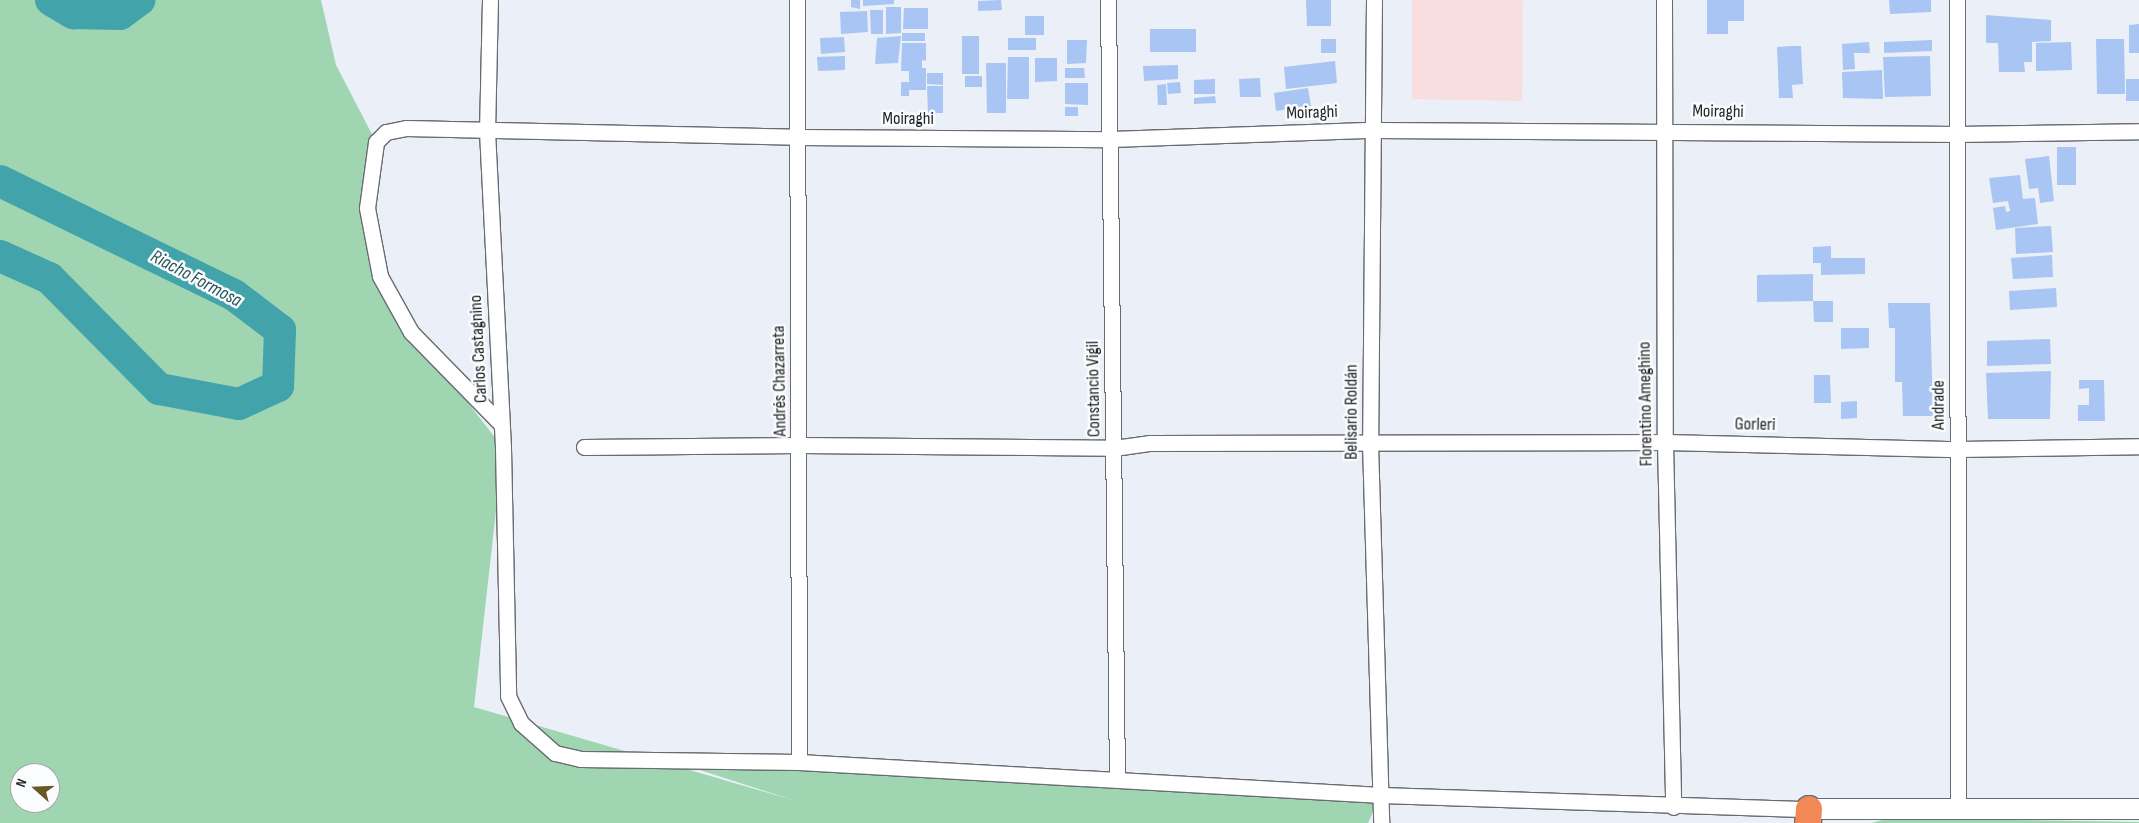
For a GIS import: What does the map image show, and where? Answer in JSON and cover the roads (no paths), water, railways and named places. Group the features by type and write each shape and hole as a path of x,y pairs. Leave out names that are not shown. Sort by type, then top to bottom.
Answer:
{"main road":[{"path":"1809,816 1958,809 2139,808"}],"street":[{"name":"Carlos Castagnino","path":"490,0 487,131 501,424 508,696 521,723 537,741 555,753 581,759 799,762"},
{"name":"Andrés Chazarreta","path":"797,0 800,445 799,762"},
{"name":"Constancio Vigil","path":"1108,0 1117,778"},
{"name":"Belisario Roldán","path":"1374,0 1370,443 1381,823"},
{"name":"Florentino Ameghino","path":"1664,0 1662,130 1665,442 1673,807"},
{"name":"Andrade","path":"1957,0 1958,809"},
{"name":"Moiraghi","path":"501,424 411,332 395,308 380,276 367,208 376,142 386,132 406,128 797,138 1111,139 1373,130 1662,130 1957,134 2139,131"},
{"name":"Gorleri","path":"584,448 800,445 1114,448 1149,443 1665,442 1958,449 2139,446"},
{"path":"799,762 1117,778 1381,795 1673,807 1809,816"}],"waterway":[{"name":"Riacho Formosa","path":"51,0 73,13 120,14 139,0"},
{"name":"Riacho Formosa","path":"0,181 234,295 280,330 278,386 239,404 159,389 49,278 0,256"}]}
